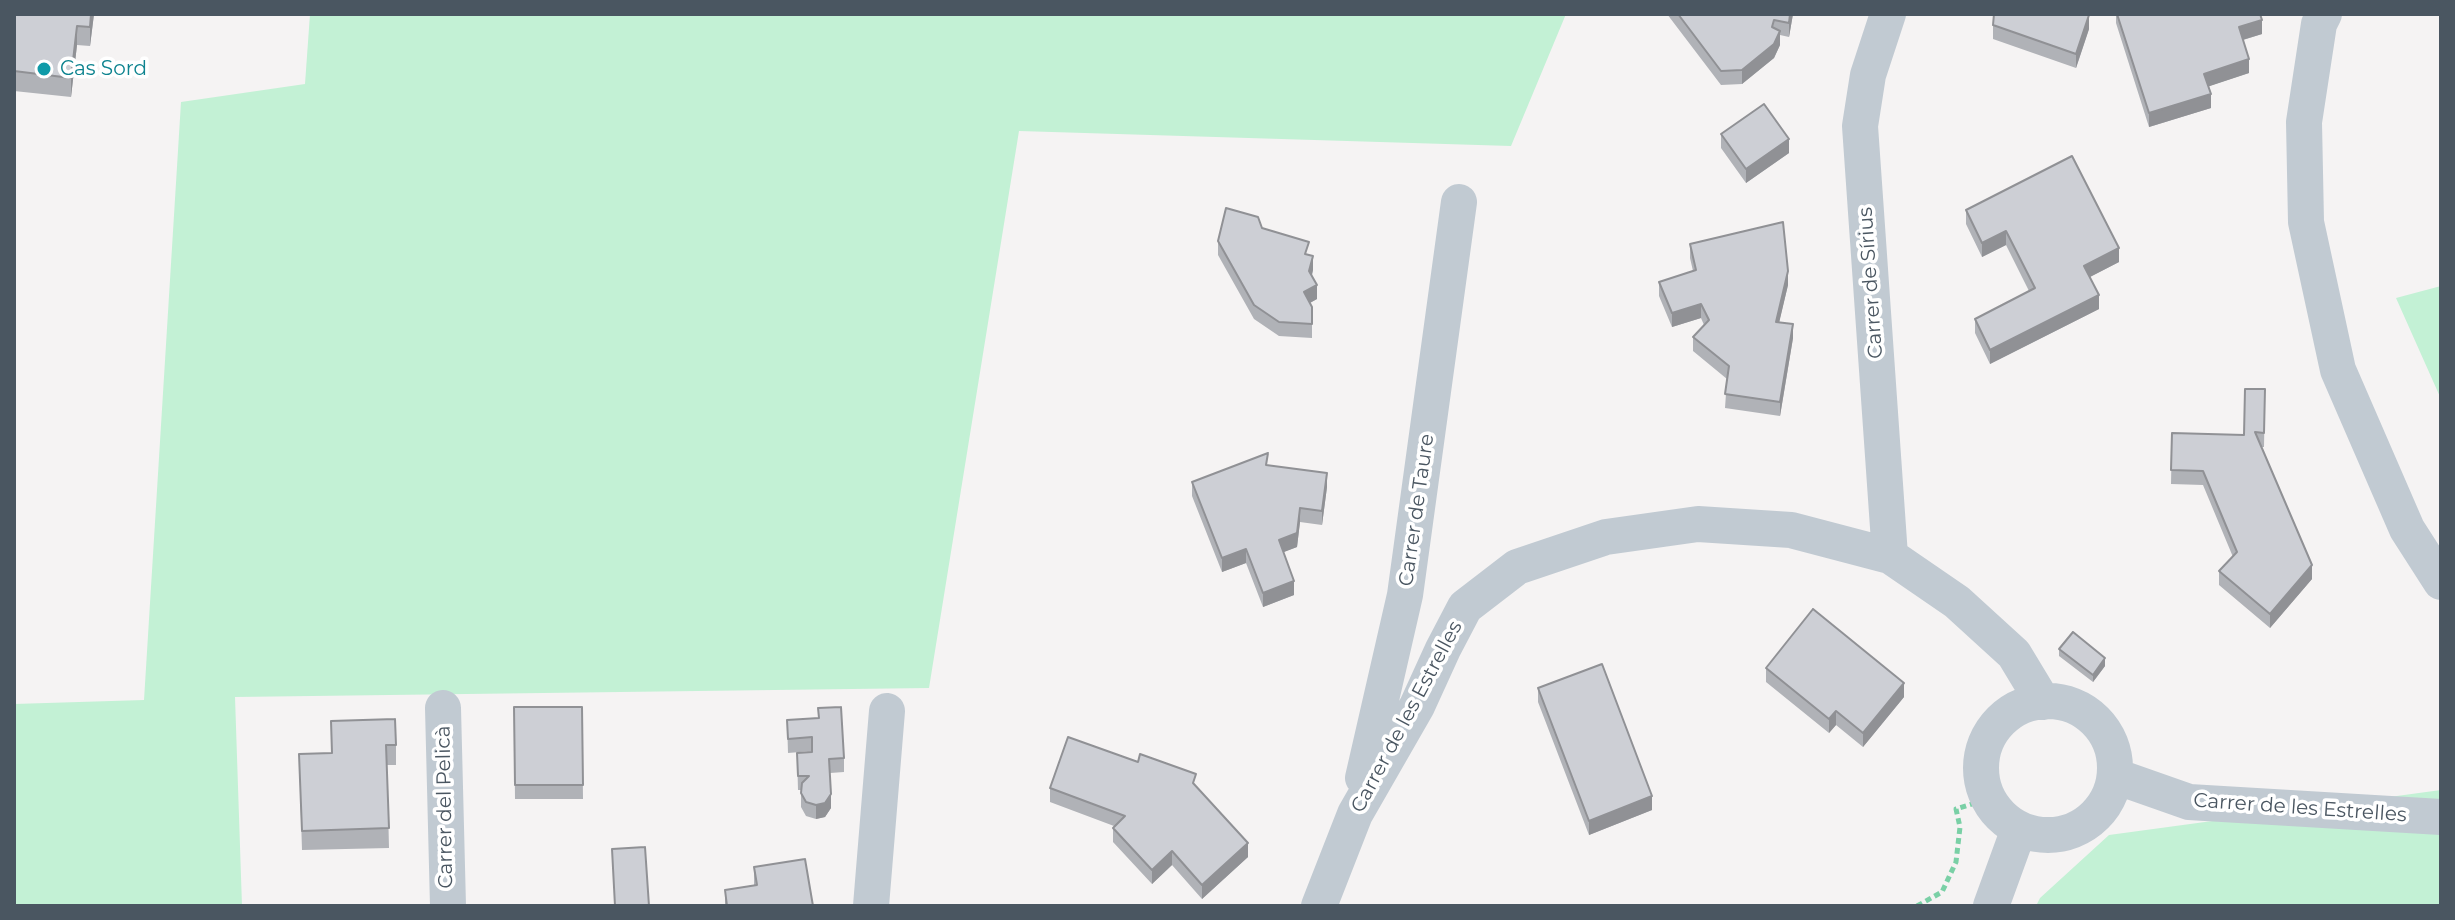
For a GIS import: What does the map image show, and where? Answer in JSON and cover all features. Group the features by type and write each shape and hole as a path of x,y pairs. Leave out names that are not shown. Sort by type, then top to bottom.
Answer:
{"street":[{"name":"Carrer de Sírius","path":"1888,14 1868,75 1860,126 1890,556"},
{"path":"2324,14 2319,24 2304,122 2306,222 2338,370 2407,529 2441,582"},
{"name":"Carrer de Taure","path":"1355,814 1405,595 1459,202"},
{"name":"Carrer de les Estrelles","path":"1319,906 1355,814 1417,706 1465,607 1517,567 1606,537 1698,524 1791,530 1890,556 1957,602 2014,654 2043,702"},
{"path":"2043,702 2062,703 2080,710 2097,722 2108,738 2114,757 2115,776 2109,796 2098,814 2081,828 2061,834 2040,835 2019,829 2001,816 1988,799 1982,778 1982,756 1989,736 2003,719 2021,707 2043,702"},
{"name":"Carrer del Pelicà","path":"443,708 448,906"},
{"path":"871,906 887,711"},
{"name":"Carrer de les Estrelles","path":"2115,776 2189,802 2441,817"},
{"path":"1991,906 2019,829"}],"path":[{"path":"1917,906 1942,892 1956,862 1960,827 1956,809 1988,799"}],"green space":[{"path":"310,14 1566,14 1511,146 1019,131 929,688 235,697 242,906 14,906 14,704 144,700 181,102 305,84"},
{"path":"2441,286 2441,399 2396,298"},
{"path":"2441,790 2441,906 2036,906 2040,898 2109,835"}],"building":[{"name":"Cas Sord","path":"14,14 91,14 90,27 77,26 71,78 14,71"},
{"path":"1678,14 1790,14 1789,23 1774,20 1772,27 1780,31 1774,44 1742,70 1721,71"},
{"path":"1994,14 2089,15 2076,54 1993,25"},
{"path":"2117,14 2260,14 2262,20 2239,27 2249,59 2204,74 2211,94 2149,113"},
{"path":"1764,104 1789,139 1746,169 1721,134"},
{"path":"2072,156 2119,248 2084,266 2099,295 1990,350 1975,319 2035,288 2006,231 1982,243 1966,210"},
{"path":"1226,208 1258,217 1262,228 1309,242 1305,254 1313,256 1309,271 1317,285 1304,292 1312,307 1312,324 1279,322 1254,305 1218,241"},
{"path":"1783,222 1788,271 1776,322 1793,324 1780,402 1725,394 1729,366 1693,337 1709,320 1701,304 1672,313 1659,282 1696,270 1690,244"},
{"path":"2245,389 2265,389 2264,433 2255,432 2312,565 2270,614 2219,571 2237,552 2203,471 2171,470 2172,433 2244,435"},
{"path":"1268,453 1266,465 1327,473 1322,511 1300,508 1297,533 1279,540 1294,581 1263,593 1246,549 1222,558 1192,482"},
{"path":"1813,609 1904,683 1863,733 1836,711 1829,719 1766,668"},
{"path":"2073,632 2105,658 2093,675 2059,649"},
{"path":"1602,664 1652,796 1589,821 1538,688"},
{"path":"514,707 582,707 583,785 515,785"},
{"path":"841,707 844,758 829,759 831,794 825,803 816,805 806,802 801,793 802,783 809,776 798,776 797,753 812,752 812,737 788,739 787,720 819,718 818,708"},
{"path":"395,719 396,745 386,745 389,828 302,831 299,754 332,753 331,721"},
{"path":"1068,737 1138,762 1140,754 1196,774 1193,783 1248,843 1202,885 1172,851 1152,870 1113,828 1125,816 1050,788"},
{"path":"645,847 649,906 615,906 612,849"},
{"path":"805,859 813,906 727,906 725,890 757,885 754,867"}],"place":[{"name":"Cas Sord","path":"44,69"}]}
